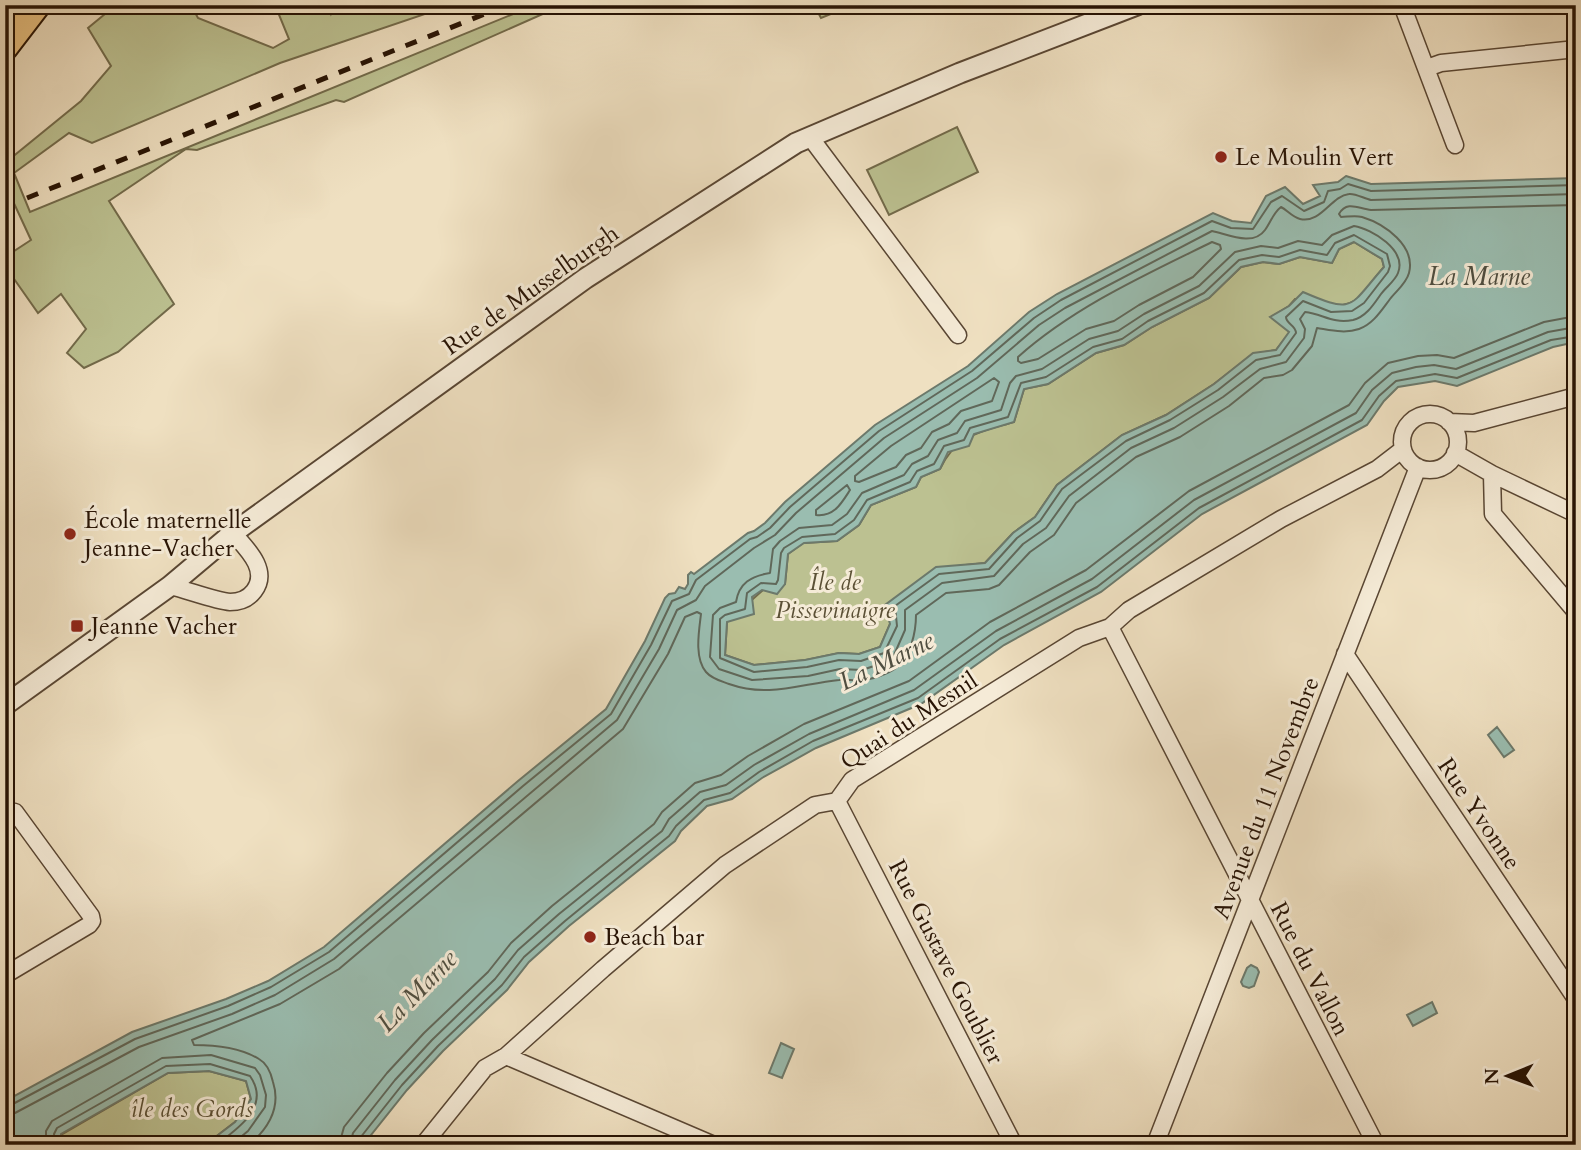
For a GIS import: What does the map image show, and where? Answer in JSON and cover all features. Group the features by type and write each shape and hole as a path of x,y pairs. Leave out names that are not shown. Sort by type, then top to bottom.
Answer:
{"main road":[{"path":"5,22 17,5"},
{"path":"5,48 38,5"}],"street":[{"name":"Rue de Musselburgh","path":"5,705 170,586 233,533 586,278 810,136 960,73 1137,5"},
{"path":"1402,5 1455,145"},
{"path":"1427,68 1441,63 1576,49"},
{"path":"810,136 958,335"},
{"path":"1449,422 1457,436 1455,453 1444,466 1436,469 1419,467 1406,457 1403,449 1404,431 1415,418 1433,414 1449,422 1474,423 1576,396"},
{"name":"Quai du Mesnil","path":"423,1145 485,1069 506,1056 725,865 815,805 837,801 852,780 1079,638 1111,627 1129,610 1281,519 1377,469 1403,449"},
{"path":"1455,453 1576,514"},
{"name":"Avenue du 11 Novembre","path":"1155,1145 1419,467"},
{"path":"1492,474 1493,514 1576,612"},
{"path":"170,586 226,601 248,598 257,588 260,575 257,563 233,533"},
{"name":"Rue du Vallon","path":"1111,627 1376,1145"},
{"name":"Rue Yvonne","path":"1345,654 1576,999"},
{"name":"Rue Gustave Goublier","path":"837,801 1014,1145"},
{"path":"5,814 9,811 15,812 92,921 5,975"},
{"path":"506,1056 708,1144"}],"green space":[{"path":"134,5 191,5 198,18 273,48 289,39 275,5 328,5 331,14 336,5 433,5 428,13 280,63 92,143 69,133 14,173 30,212 535,5 563,5 344,102 336,100 197,150 186,149 109,201 174,304 118,352 84,368 67,353 86,329 61,294 38,313 5,266 5,257 31,240 5,184 5,163 81,101 111,66 88,28 105,14 124,12"},
{"path":"814,5 853,5 821,18"},
{"path":"957,127 978,172 889,215 867,170"},
{"name":"Île de Pissevinaigre","path":"1354,242 1382,259 1384,267 1359,297 1353,302 1337,305 1295,299 1271,317 1290,332 1276,350 1253,354 1214,384 1166,415 1122,435 1057,485 1035,517 1013,533 985,563 966,565 890,624 880,647 859,654 839,653 806,660 754,665 725,655 727,622 763,590 785,584 788,554 803,543 837,541 859,525 871,505 916,487 921,477 940,469 961,442 980,432 1014,422 1024,389 1048,384 1096,353 1124,345 1152,327 1209,298 1241,267 1263,262 1279,264 1300,257 1332,263 1339,249"},
{"name":"île des Gords","path":"209,1071 246,1081 251,1099 235,1122 205,1145 62,1145 61,1135 168,1073"}],"water":[{"name":"La Marne","path":"1346,176 1371,184 1576,178 1576,342 1553,347 1457,386 1435,381 1398,387 1367,425 1202,514 1101,592 1004,645 921,704 816,748 762,778 732,799 707,806 681,831 675,841 569,926 529,962 507,990 443,1051 407,1090 363,1145 205,1145 235,1122 251,1099 246,1081 209,1071 168,1073 61,1134 62,1145 5,1145 5,1101 132,1032 226,999 268,981 324,947 606,709 645,641 665,598 675,593 679,587 685,589 691,572 694,574 765,523 785,502 875,425 968,366 1029,312 1057,294 1213,213 1232,221 1251,223 1266,196 1285,187 1303,204 1320,196 1313,185 1338,182","holes":["1354,242 1382,259 1384,267 1350,303 1333,303 1303,292 1289,306 1270,317 1289,332 1276,350 1253,353 1214,384 1166,415 1122,435 1057,485 1035,517 1013,533 985,563 936,567 885,605 890,624 880,647 859,654 839,653 805,660 754,665 725,655 727,622 754,614 752,597 762,590 777,594 785,584 788,554 804,543 837,541 859,525 871,505 916,487 921,477 940,469 948,452 969,446 974,434 1014,422 1024,389 1048,384 1096,353 1124,345 1152,327 1209,298 1241,267 1263,262 1279,264 1300,257 1332,263 1339,249"]},
{"path":"1497,727 1514,750 1504,757 1488,735"},
{"path":"1251,965 1259,972 1254,986 1249,988 1241,982"},
{"path":"1432,1002 1437,1013 1413,1026 1407,1015"},
{"path":"781,1043 794,1049 782,1078 769,1073"}],"railway":[{"path":"27,198 507,5"}],"place":[{"name":"Le Moulin Vert","path":"1221,157"},
{"name":"École maternelle Jeanne-Vacher","path":"70,534"},
{"name":"Jeanne Vacher","path":"77,626"},
{"name":"Beach bar","path":"590,937"}]}
